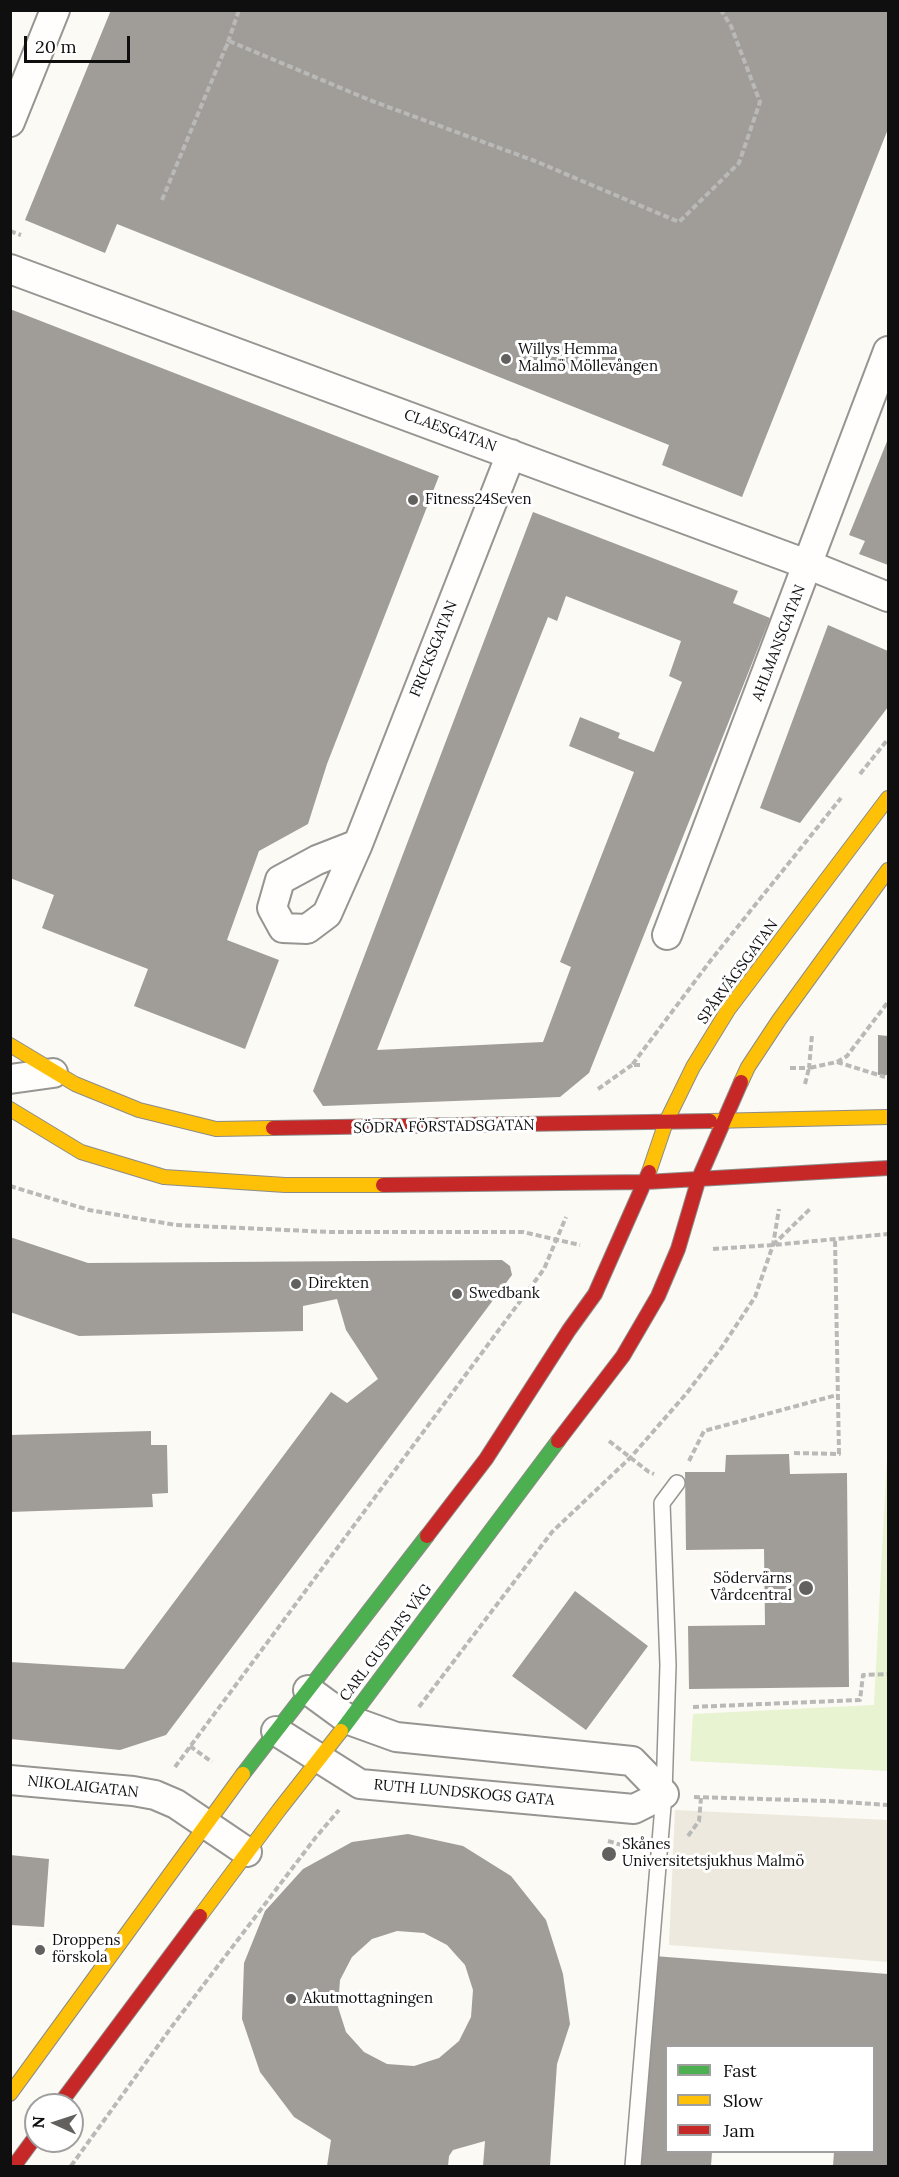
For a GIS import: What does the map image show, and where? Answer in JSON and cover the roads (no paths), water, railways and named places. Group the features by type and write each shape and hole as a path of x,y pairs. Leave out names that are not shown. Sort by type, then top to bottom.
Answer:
{"street":[{"path":"10,122 56,10"},
{"name":"CLAESGATAN","path":"10,269 809,565 888,597"},
{"name":"AHLMANSGATAN","path":"667,934 809,565 888,351"},
{"name":"FRICKSGATAN","path":"358,844 511,454"},
{"name":"SPÅRVÄGSGATAN","path":"646,1182 666,1122 693,1067 728,1010 888,798"},
{"path":"699,1178 748,1067 888,870"},
{"name":"SÖDRA FÖRSTADSGATAN","path":"10,1045 75,1084 139,1110 216,1129 569,1125 888,1117"},
{"path":"10,1079 53,1072"},
{"path":"17,1118 81,1152 164,1177 285,1185 646,1182 888,1168"},
{"name":"CARL GUSTAFS VÄG","path":"68,2093 498,1520 624,1356 658,1296 678,1249 699,1178"},
{"path":"10,2094 207,1823 486,1459 569,1330 595,1294 646,1182"},
{"path":"308,1690 349,1720 396,1737 632,1761 664,1794"},
{"name":"RUTH LUNDSKOGS GATA","path":"276,1731 360,1784 634,1809 664,1794"},
{"name":"NIKOLAIGATAN","path":"10,1780 155,1795 176,1804 248,1852"}],"lane":[{"path":"633,2166 664,1794 668,1665 662,1503 677,1483"},
{"path":"15,2157 37,2166"}],"place":[{"name":"Willys Hemma Malmö Möllevången","path":"506,359"},
{"name":"Fitness24Seven","path":"413,500"},
{"name":"Direkten","path":"296,1284"},
{"name":"Swedbank","path":"457,1294"},
{"name":"Södervärns Vårdcentral","path":"806,1588"},
{"name":"Skånes Universitetsjukhus Malmö","path":"609,1854"},
{"name":"Droppens förskola","path":"40,1950"},
{"name":"Akutmottagningen","path":"291,1999"}]}
